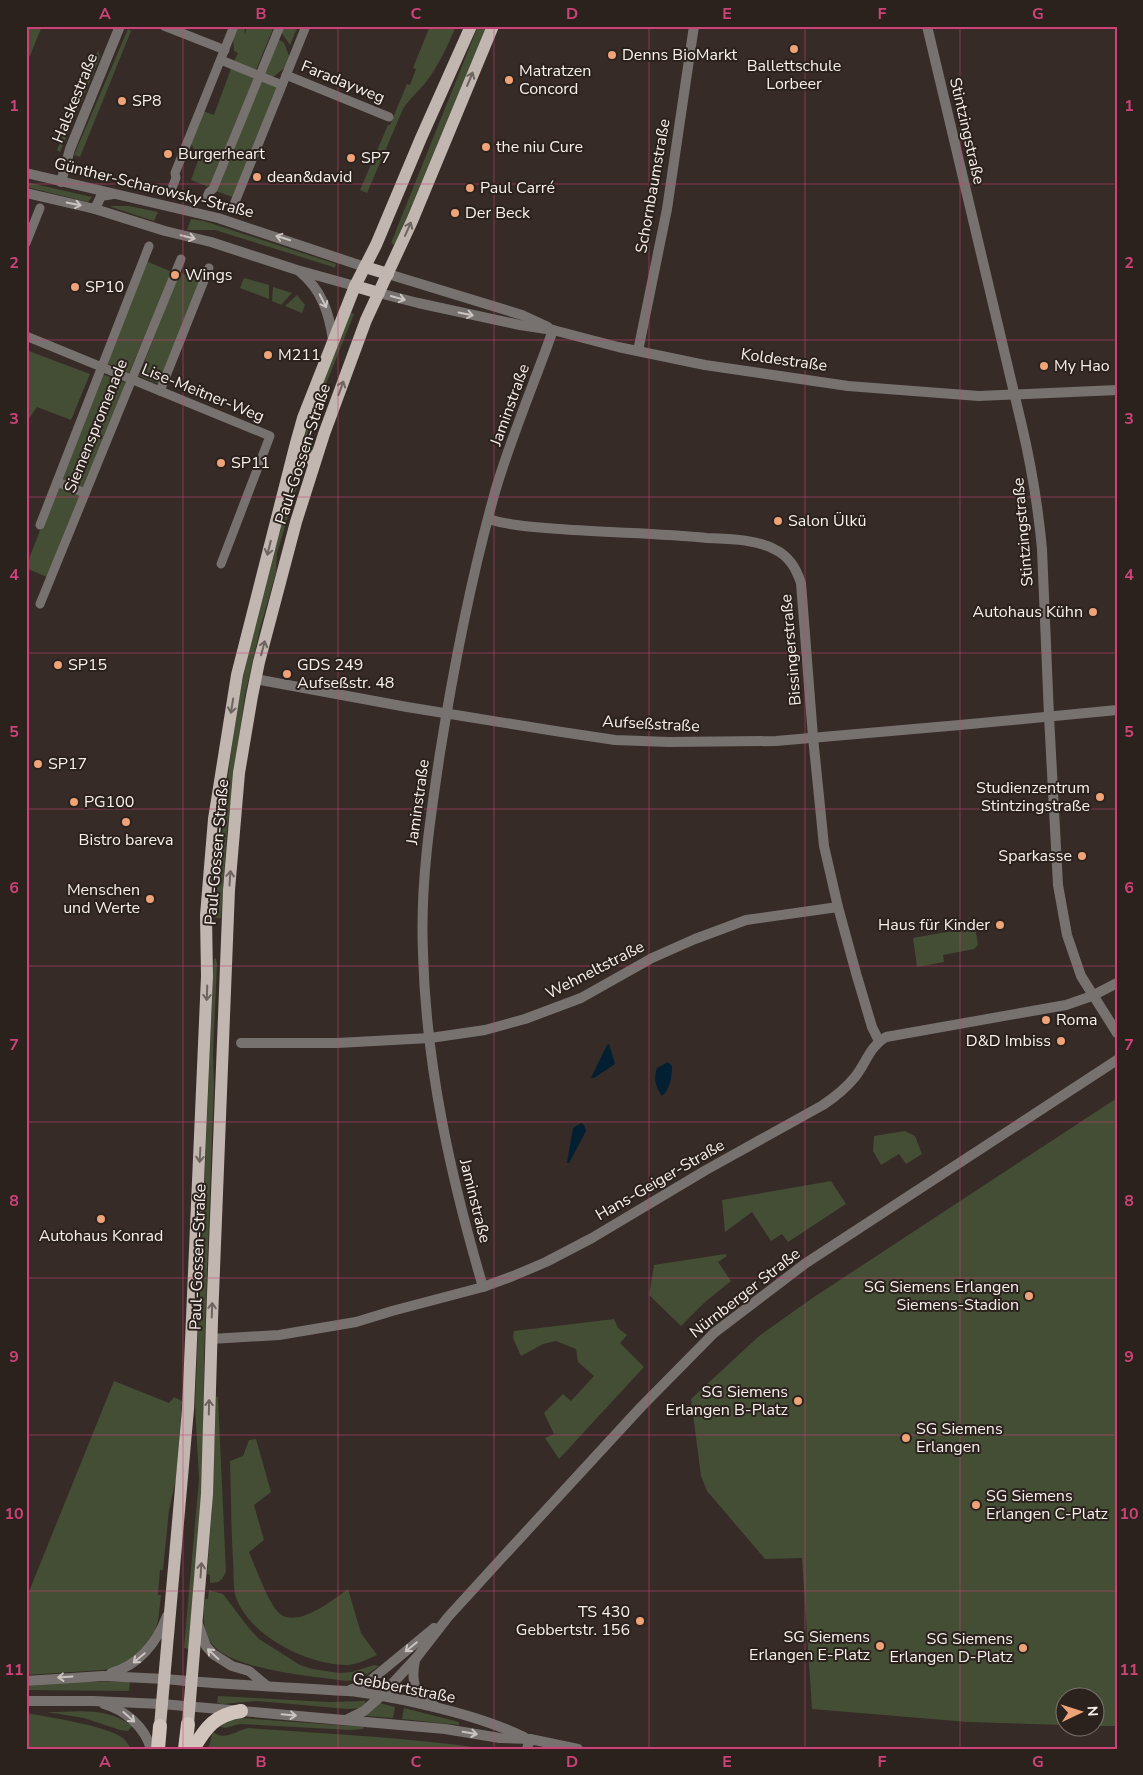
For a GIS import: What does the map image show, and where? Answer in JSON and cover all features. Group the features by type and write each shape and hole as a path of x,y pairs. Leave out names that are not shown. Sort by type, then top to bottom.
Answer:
{"highway":[{"path":"193,1749 203,1732 216,1719 226,1714 241,1711"},
{"path":"185,1749 188,1724"},
{"path":"158,1749 160,1726"}],"main road":[{"name":"Paul-Gossen-Straße","path":"160,1726 184,1471 192,1352 207,983 206,915 214,819 237,675 303,418 355,286 471,26"},
{"name":"Paul-Gossen-Straße","path":"188,1724 207,1494 228,898 239,773 255,679 294,531 314,464 366,320 388,274 493,26"},
{"name":"Günther-Scharowsky-Straße","path":"365,267 388,274"},
{"name":"Koldestraße","path":"355,286 379,293"},
{"path":"292,462 300,454 305,454 311,456 314,464"},
{"path":"208,897 218,906 224,904 228,898"}],"street":[{"name":"Halskestraße","path":"61,182 70,149 120,26"},
{"path":"164,26 225,50"},
{"path":"172,188 176,178 175,173 234,26"},
{"path":"206,199 209,192 213,189 280,26"},
{"path":"233,207 306,26"},
{"name":"Schornbaumstraße","path":"638,351 667,209 694,26"},
{"name":"Stintzingstraße","path":"927,26 1032,468 1038,504 1042,549 1056,865 1070,945 1081,976 1117,1033"},
{"name":"Faradayweg","path":"221,60 282,85"},
{"name":"Faradayweg","path":"286,75 389,117"},
{"name":"Günther-Scharowsky-Straße","path":"26,173 218,218 365,267"},
{"path":"26,193 95,209 355,286"},
{"path":"95,209 101,196 116,194"},
{"path":"26,243 40,208"},
{"name":"Siemenspromenade","path":"40,525 149,246"},
{"name":"Siemenspromenade","path":"40,604 181,259"},
{"path":"160,391 209,268"},
{"path":"297,270 307,278 321,296 329,316 334,340"},
{"name":"Koldestraße","path":"388,274 529,317 553,330"},
{"name":"Koldestraße","path":"379,293 491,319 553,330 638,351 710,365 848,386 979,396 1117,390"},
{"name":"Jaminstraße","path":"483,1287 451,1168 439,1107 430,1038 423,959 423,896 427,835 446,714 474,573 488,519 515,433 553,330"},
{"name":"Lise-Meitner-Weg","path":"26,336 270,436 221,564"},
{"path":"57,482 85,493"},
{"name":"Bissingerstraße","path":"488,519 502,523 538,527 686,536 758,543 774,548 787,557 797,570 801,583 824,846 838,907 861,990 878,1041"},
{"name":"Aufseßstraße","path":"255,679 446,714 615,740 679,742 776,740 960,726 1117,710"},
{"name":"Wehneltstraße","path":"241,1043 337,1043 430,1038 492,1028 553,1010 581,998 652,958 746,920 838,907"},
{"path":"878,1041 896,1034 1066,1005 1092,996 1117,982"},
{"name":"Hans-Geiger-Straße","path":"211,1339 279,1335 356,1322 483,1287 546,1262 592,1238 721,1161 823,1105 841,1093 857,1075 868,1054 878,1041"},
{"name":"Nürnberger Straße","path":"346,1720 364,1711 381,1696 415,1660 448,1616 646,1402 714,1332 806,1263 1117,1060"},
{"name":"Paul-Gossen-Straße","path":"103,1676 124,1670 146,1652 163,1627 172,1605"},
{"name":"Nürnberger Straße","path":"348,1691 366,1684 448,1616"},
{"path":"197,1618 202,1637 212,1654 226,1663 249,1671 268,1686"},
{"path":"415,1660 412,1679 416,1690 431,1704 444,1710"},
{"path":"26,1681 103,1676 268,1686"},
{"name":"Gebbertstraße","path":"268,1686 348,1691 381,1696 444,1710 503,1727 528,1744"},
{"path":"93,1701 111,1706 124,1713 139,1726 151,1749"},
{"path":"26,1702 93,1701 162,1704 346,1720"},
{"name":"Gebbertstraße","path":"346,1720 445,1729 528,1744 578,1749"}],"green space":[{"path":"26,26 42,26 30,56 26,54"},
{"path":"238,26 244,26 245,34 247,26 274,26 256,70 234,61 238,53 234,51 233,39"},
{"path":"284,26 298,26 290,45 281,32"},
{"path":"430,26 456,26 435,69 403,109 367,193 360,190 407,84 410,85 416,69 413,68"},
{"path":"478,26 487,26 395,245 391,243"},
{"path":"128,29 131,31 80,157 74,155"},
{"path":"278,39 284,43 290,58 287,66 273,77 264,73"},
{"path":"98,50 100,57 60,152 57,150"},
{"path":"232,66 255,76 209,187 191,180 199,158 190,142 203,111 214,115"},
{"path":"261,79 279,87 235,198 216,191"},
{"path":"26,182 92,197 88,202 26,187"},
{"path":"111,206 129,206 158,212 154,221"},
{"path":"191,219 204,221 336,264 335,268 215,230 187,230"},
{"path":"146,261 172,272 129,373 106,363"},
{"path":"179,272 200,281 159,384 139,376"},
{"path":"244,278 269,285 269,299 240,288"},
{"path":"273,287 292,293 281,305 272,301"},
{"path":"297,295 305,305 302,313 285,306"},
{"path":"351,313 354,314 318,404 311,430 314,452 300,448 321,387"},
{"path":"26,350 90,374 71,420 37,407 26,423"},
{"path":"102,374 126,383 47,577 26,568 26,566"},
{"path":"306,457 277,553 276,572 260,629 245,695 227,831 221,918 215,918 221,840 233,737 249,648 298,460"},
{"path":"975,927 978,945 974,949 943,955 944,962 917,967 913,938"},
{"path":"216,958 214,1086 204,1357 203,1479 189,1649 184,1648 199,1479 195,1405 213,976 214,959"},
{"name":"SG Siemens Erlangen","path":"1117,1098 1117,1726 1106,1726 1106,1688 1056,1688 1056,1725 968,1722 812,1709 802,1558 765,1559 707,1491 701,1476 691,1399 759,1336 814,1297"},
{"path":"905,1131 915,1136 922,1154 906,1164 899,1154 881,1165 873,1151 874,1136"},
{"path":"831,1181 846,1204 788,1242 782,1234 771,1241 752,1212 725,1232 722,1200"},
{"path":"725,1254 727,1256 718,1262 731,1281 704,1303 681,1326 649,1295 654,1265"},
{"path":"614,1319 618,1328 627,1335 620,1343 644,1367 559,1459 545,1438 554,1434 544,1413 563,1394 571,1401 594,1376 578,1362 576,1349 556,1341 543,1344 521,1356 513,1338 514,1331"},
{"path":"114,1381 169,1403 174,1397 182,1401 176,1479 169,1510 163,1570 160,1570 158,1595 161,1595 158,1621 155,1630 140,1653 117,1667 103,1670 26,1675 26,1599"},
{"path":"216,1396 218,1398 226,1572 218,1582 210,1583 210,1575 207,1574 212,1507"},
{"path":"256,1439 271,1492 254,1505 264,1540 249,1552 271,1602 280,1614 296,1618 315,1611 348,1589 361,1633 377,1655 348,1665 315,1660 298,1654 265,1635 241,1609 234,1586 230,1461 243,1456 249,1440"},
{"path":"209,1590 223,1594 259,1639 300,1665 312,1669 339,1673 352,1672 374,1665 379,1666 360,1679 347,1681 275,1671 237,1660 222,1653 212,1644 207,1634 204,1623 204,1611 205,1599 208,1599"},
{"path":"77,1682 130,1682 129,1691 26,1690 26,1686"},
{"path":"218,1696 329,1702 365,1701 365,1705 360,1708 348,1709 257,1701 223,1704 217,1703"},
{"path":"380,1703 395,1707 393,1718 367,1716 367,1713"},
{"path":"404,1708 459,1722 459,1725 402,1719"},
{"path":"91,1711 112,1715 132,1726 128,1731 120,1730 84,1718 47,1712"},
{"path":"26,1713 105,1730 124,1739 131,1749 26,1749"},
{"path":"242,1718 364,1727 363,1729 350,1730 240,1724 225,1728 219,1726 225,1722"},
{"path":"248,1728 398,1739 487,1749 208,1749 213,1732 222,1736"}],"water":[{"path":"609,1044 615,1064 594,1078 591,1078 607,1045"},
{"path":"668,1062 672,1066 671,1078 667,1090 662,1096 658,1090 655,1075 657,1068"},
{"path":"581,1123 586,1131 569,1163 567,1163 573,1128"}],"place":[{"name":"Ballettschule Lorbeer","path":"794,49"},
{"name":"Denns BioMarkt","path":"612,55"},
{"name":"Matratzen Concord","path":"509,80"},
{"name":"SP8","path":"122,101"},
{"name":"the niu Cure","path":"486,147"},
{"name":"Burgerheart","path":"168,154"},
{"name":"SP7","path":"351,158"},
{"name":"dean&david","path":"257,177"},
{"name":"Paul Carré","path":"470,188"},
{"name":"Der Beck","path":"455,213"},
{"name":"Wings","path":"175,275"},
{"name":"SP10","path":"75,287"},
{"name":"M211","path":"268,355"},
{"name":"My Hao","path":"1044,366"},
{"name":"SP11","path":"221,463"},
{"name":"Salon Ülkü","path":"778,521"},
{"name":"Autohaus Kühn","path":"1093,612"},
{"name":"SP15","path":"58,665"},
{"name":"GDS 249 Aufseßstr. 48","path":"287,674"},
{"name":"SP17","path":"38,764"},
{"name":"Studienzentrum Stintzingstraße","path":"1100,797"},
{"name":"PG100","path":"74,802"},
{"name":"Bistro bareva","path":"126,822"},
{"name":"Sparkasse","path":"1082,856"},
{"name":"Menschen und Werte","path":"150,899"},
{"name":"Haus für Kinder","path":"1000,925"},
{"name":"Roma","path":"1046,1020"},
{"name":"D&D Imbiss","path":"1061,1041"},
{"name":"Autohaus Konrad","path":"101,1219"},
{"name":"SG Siemens Erlangen Siemens-Stadion","path":"1029,1296"},
{"name":"SG Siemens Erlangen B-Platz","path":"798,1401"},
{"name":"SG Siemens Erlangen","path":"906,1438"},
{"name":"SG Siemens Erlangen C-Platz","path":"976,1505"},
{"name":"TS 430 Gebbertstr. 156","path":"640,1621"},
{"name":"SG Siemens Erlangen E-Platz","path":"880,1646"},
{"name":"SG Siemens Erlangen D-Platz","path":"1023,1648"}]}
